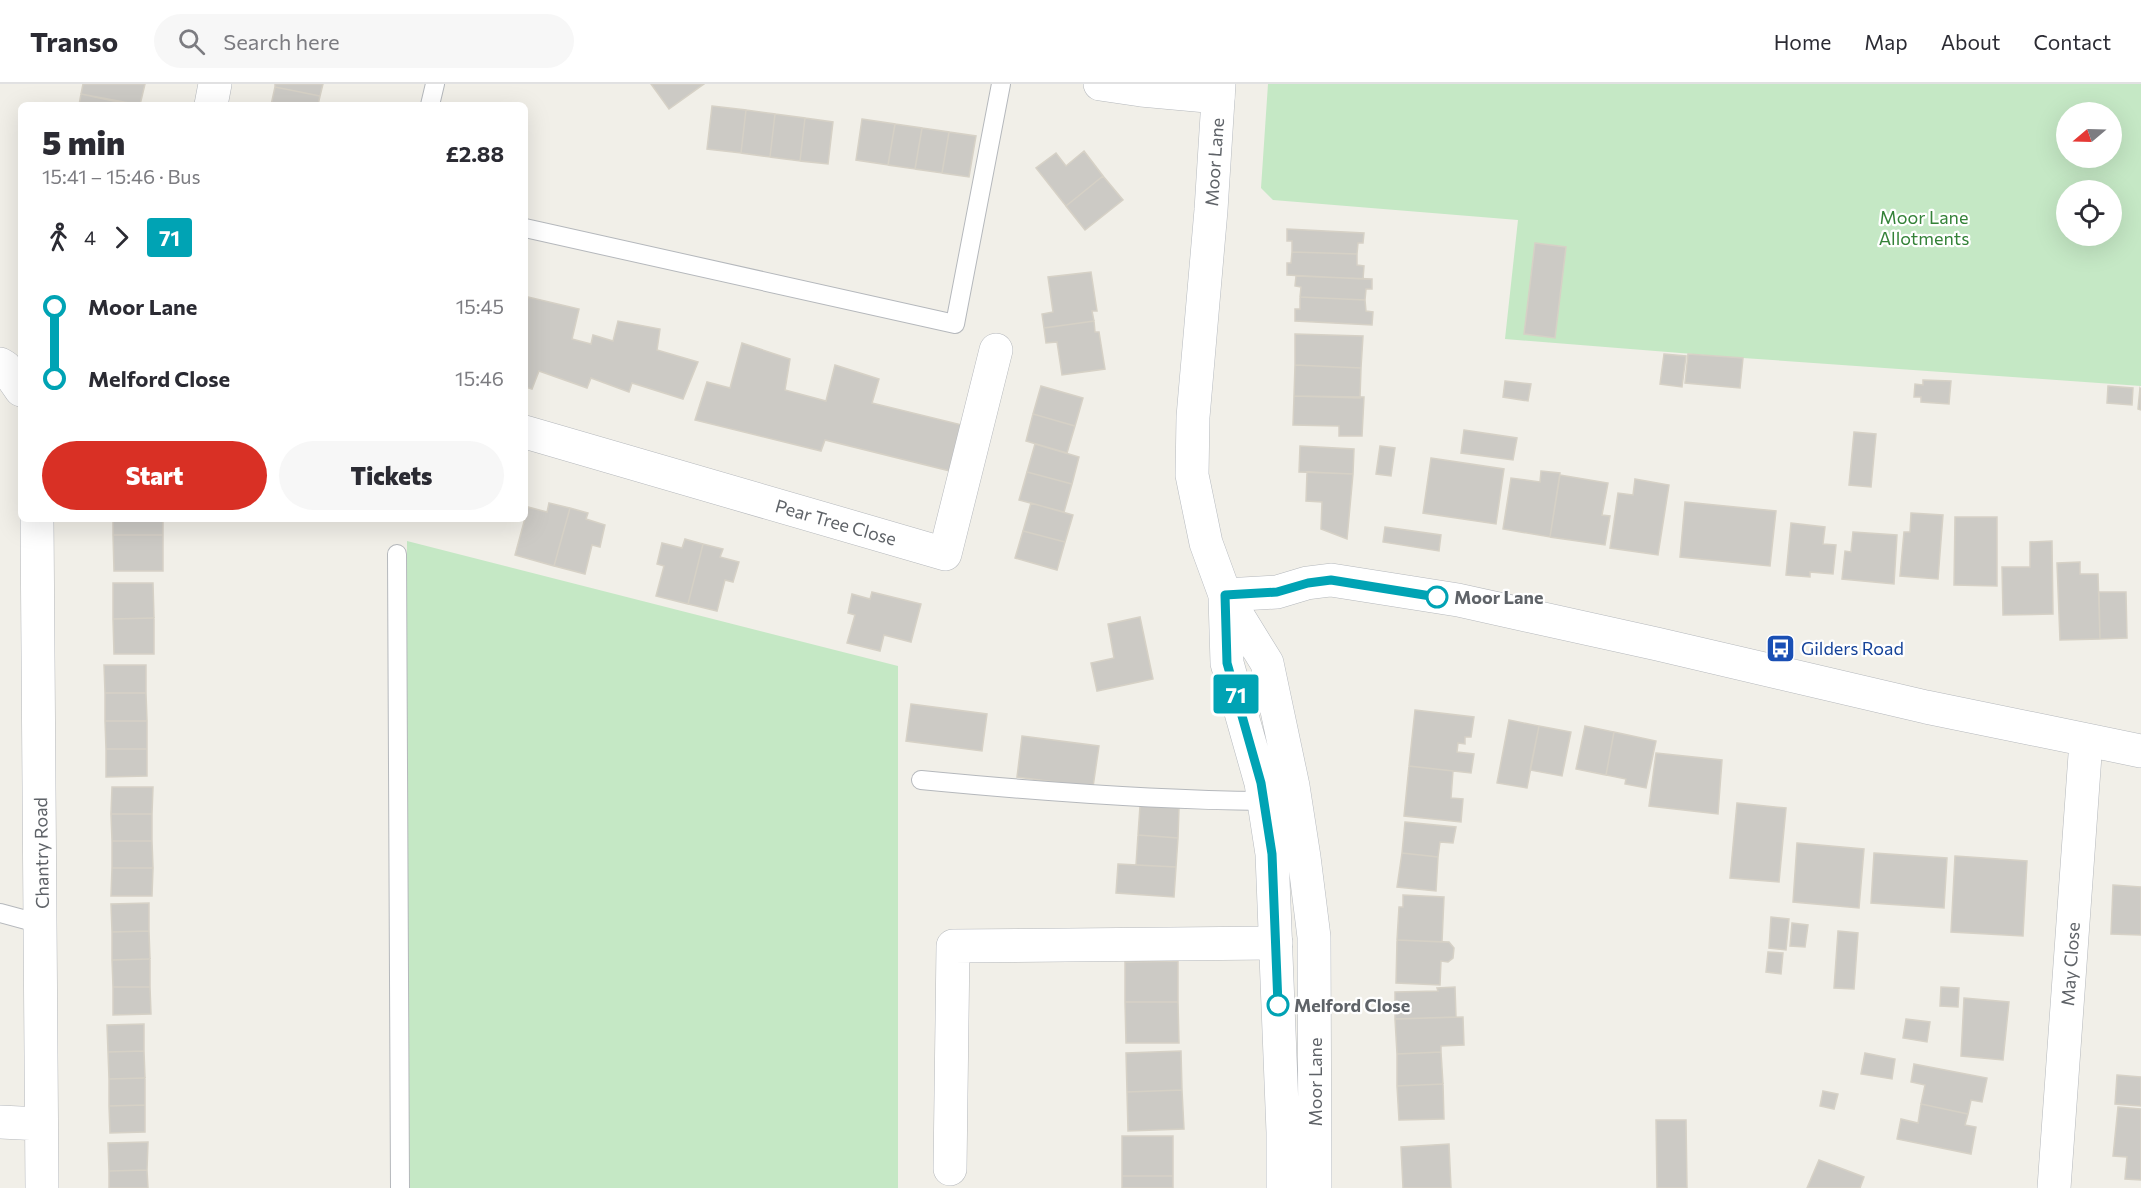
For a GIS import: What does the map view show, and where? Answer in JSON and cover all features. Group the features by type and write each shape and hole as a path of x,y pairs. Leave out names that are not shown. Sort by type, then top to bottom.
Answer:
{"street":[{"path":"212,102 215,84"},
{"path":"1100,84 1141,90 1219,91"},
{"name":"Moor Lane","path":"1219,91 1193,417 1192,475 1206,543 1225,595 1267,663 1293,786 1314,937 1315,1188"},
{"name":"Pear Tree Close","path":"528,433 945,554 996,350"},
{"path":"0,364 5,367 18,386"},
{"name":"Chantry Road","path":"37,522 42,1188"},
{"path":"1225,595 1277,592 1308,583 1331,580 1458,600 1926,707 2141,751"},
{"name":"Moor Lane","path":"1225,595 1227,663 1261,783 1272,854 1283,1132 1283,1188"},
{"name":"May Close","path":"2054,1188 2086,741"},
{"path":"950,1168 953,946 1276,943"},
{"path":"0,1122 41,1124"}],"lane":[{"path":"431,102 435,84"},
{"path":"528,229 955,324 1002,84"},
{"path":"397,554 400,1188"},
{"path":"921,780 1060,793 1173,800 1263,801"},
{"path":"0,914 41,924"}],"green space":[{"name":"Moor Lane Allotments","path":"1268,84 2141,84 2141,386 1505,339 1518,220 1273,200 1261,188"},
{"path":"407,541 898,666 898,1188 404,1188"}],"building":[{"path":"83,84 145,84 141,102 124,102 81,94"},
{"path":"275,84 323,84 320,96 275,87"},
{"path":"651,84 704,84 669,109"},
{"path":"275,87 320,96 319,102 272,102"},
{"path":"81,94 118,102 80,102"},
{"path":"712,106 746,110 741,153 707,149"},
{"path":"746,110 775,114 770,157 741,153"},
{"path":"775,114 805,118 800,161 770,157"},
{"path":"805,118 833,122 828,164 800,161"},
{"path":"862,119 895,124 888,165 856,160"},
{"path":"895,124 922,128 915,169 888,165"},
{"path":"922,128 949,132 942,173 915,169"},
{"path":"949,132 976,136 969,177 942,173"},
{"path":"1084,151 1103,176 1066,206 1036,168 1056,153 1066,166"},
{"path":"1103,176 1123,200 1085,230 1066,206"},
{"path":"1287,229 1364,233 1363,243 1358,243 1357,254 1292,252 1292,241 1287,241"},
{"path":"1535,243 1566,247 1555,338 1524,334"},
{"path":"1292,252 1357,254 1357,265 1364,266 1363,279 1287,275 1287,263 1291,263"},
{"path":"1091,272 1097,311 1092,311 1094,321 1044,328 1042,314 1053,312 1048,277"},
{"path":"1296,276 1372,279 1372,289 1366,289 1365,300 1300,297 1301,287 1295,286"},
{"path":"528,297 579,309 572,339 591,344 593,335 613,341 618,321 660,329 657,350 698,362 683,399 632,383 629,392 591,378 587,388 539,371 532,389 528,388"},
{"path":"1300,297 1365,300 1366,311 1373,312 1372,325 1295,321 1295,309 1300,309"},
{"path":"1094,321 1095,332 1099,332 1105,369 1062,375 1057,342 1046,343 1044,328"},
{"path":"1295,334 1363,336 1361,368 1295,365"},
{"path":"742,343 790,359 785,390 826,401 835,365 879,379 872,403 966,426 954,472 825,440 821,451 695,420 707,382 730,388"},
{"path":"1664,354 1686,356 1682,387 1660,384"},
{"path":"1688,354 1743,358 1740,388 1685,383"},
{"path":"1295,365 1361,368 1360,398 1294,396"},
{"path":"1923,380 1951,381 1949,404 1921,402 1921,397 1914,397 1915,384 1923,385"},
{"path":"1505,381 1531,384 1528,401 1503,397"},
{"path":"1041,386 1083,398 1075,426 1033,414"},
{"path":"2108,386 2133,388 2132,405 2107,403"},
{"path":"2141,389 2141,410 2138,409"},
{"path":"1294,396 1364,397 1362,436 1339,436 1339,426 1293,425"},
{"path":"1033,414 1075,426 1067,453 1026,441"},
{"path":"1464,430 1517,438 1513,460 1461,453"},
{"path":"1854,432 1876,434 1871,487 1849,485"},
{"path":"1035,444 1079,457 1072,484 1027,472"},
{"path":"1300,446 1354,449 1353,474 1299,472"},
{"path":"1380,446 1395,448 1391,476 1376,474"},
{"path":"1431,458 1504,469 1496,524 1423,513"},
{"path":"1541,471 1560,473 1550,537 1503,529 1511,478 1540,482"},
{"path":"1027,472 1072,484 1064,512 1019,500"},
{"path":"1307,472 1353,474 1347,539 1321,529 1322,502 1306,501"},
{"path":"1560,475 1608,483 1602,515 1610,516 1605,545 1550,537"},
{"path":"1635,479 1669,485 1658,555 1610,548 1618,493 1633,495"},
{"path":"1685,502 1776,511 1770,566 1680,557"},
{"path":"549,503 570,508 554,566 515,555 524,522 528,522 528,507 547,512"},
{"path":"1031,503 1073,515 1065,542 1023,531"},
{"path":"570,508 588,513 586,519 605,525 600,547 592,545 585,574 554,566"},
{"path":"1911,513 1943,515 1938,579 1900,576 1904,532 1910,532"},
{"path":"1955,517 1997,517 1997,586 1954,585"},
{"path":"113,522 163,522 163,535 113,535"},
{"path":"1791,523 1825,527 1823,544 1836,545 1833,574 1810,572 1810,577 1786,575"},
{"path":"1385,527 1441,535 1439,551 1383,542"},
{"path":"1023,531 1065,542 1057,570 1015,558"},
{"path":"1853,532 1897,535 1894,584 1842,579 1845,551 1851,552"},
{"path":"113,535 163,535 163,571 114,571"},
{"path":"685,539 703,544 688,604 656,596 664,566 657,564 662,543 682,548"},
{"path":"2052,541 2053,614 2003,615 2002,567 2030,567 2030,542"},
{"path":"703,544 723,549 720,557 739,562 733,582 725,580 717,611 688,604"},
{"path":"2080,562 2080,574 2098,574 2100,639 2060,640 2057,563"},
{"path":"113,583 153,583 154,618 113,619"},
{"path":"872,592 921,604 911,642 884,635 880,651 847,643 855,615 848,613 852,594 870,599"},
{"path":"2099,592 2126,592 2127,638 2100,639"},
{"path":"1140,617 1153,679 1097,691 1091,663 1114,658 1108,624"},
{"path":"154,618 154,654 114,654 113,619"},
{"path":"104,665 146,665 146,693 105,693"},
{"path":"105,693 146,693 147,721 105,721"},
{"path":"911,704 987,714 982,751 906,741"},
{"path":"1415,710 1474,717 1471,737 1465,737 1465,744 1458,743 1457,752 1474,754 1471,773 1409,766"},
{"path":"1509,720 1539,726 1527,788 1497,783"},
{"path":"105,721 147,721 147,749 106,749"},
{"path":"1539,726 1571,732 1562,776 1530,770"},
{"path":"1585,726 1614,732 1606,775 1576,769"},
{"path":"1614,732 1656,741 1646,788 1625,784 1626,779 1606,775"},
{"path":"1022,736 1099,746 1093,787 1017,777"},
{"path":"106,749 147,749 147,776 106,777"},
{"path":"1656,753 1722,760 1718,814 1649,806"},
{"path":"1409,766 1453,771 1451,798 1463,799 1461,822 1404,816"},
{"path":"112,787 153,787 152,814 111,814"},
{"path":"1737,803 1786,808 1779,882 1730,878"},
{"path":"1140,806 1179,808 1178,838 1138,835"},
{"path":"111,814 152,814 152,841 112,841"},
{"path":"1405,822 1456,827 1453,843 1440,842 1438,857 1402,853"},
{"path":"1138,835 1178,838 1176,867 1136,865"},
{"path":"112,841 152,841 153,868 112,868"},
{"path":"1797,843 1864,849 1859,908 1793,902"},
{"path":"1402,853 1438,857 1436,891 1397,887"},
{"path":"1874,853 1947,858 1944,908 1871,903"},
{"path":"1955,856 2027,861 2023,936 1951,932"},
{"path":"1118,864 1176,867 1174,897 1116,893"},
{"path":"112,868 153,868 152,896 111,896"},
{"path":"2113,885 2141,887 2141,935 2111,934"},
{"path":"1403,895 1444,897 1442,942 1397,940 1399,907 1403,907"},
{"path":"149,903 149,931 112,932 111,904"},
{"path":"1771,917 1789,919 1786,950 1769,948"},
{"path":"1792,923 1808,925 1805,947 1790,946"},
{"path":"149,931 150,959 112,960 112,932"},
{"path":"1838,931 1858,933 1854,989 1834,988"},
{"path":"1397,940 1449,942 1454,948 1453,958 1448,962 1441,961 1440,985 1396,983"},
{"path":"1768,952 1783,953 1781,974 1766,972"},
{"path":"150,959 150,987 113,987 112,960"},
{"path":"1178,961 1178,1002 1125,1002 1125,962"},
{"path":"113,987 150,987 151,1014 113,1015"},
{"path":"1455,987 1456,1017 1395,1019 1395,992 1438,991 1437,988"},
{"path":"1941,987 1959,988 1958,1007 1940,1006"},
{"path":"1964,998 2009,1002 2003,1060 1961,1056"},
{"path":"1125,1002 1178,1002 1179,1043 1126,1043"},
{"path":"1463,1017 1464,1045 1441,1046 1441,1052 1397,1054 1395,1019"},
{"path":"1906,1019 1930,1022 1927,1042 1903,1038"},
{"path":"144,1024 144,1051 108,1052 107,1025"},
{"path":"144,1051 145,1078 109,1079 108,1052"},
{"path":"1181,1051 1182,1090 1127,1092 1126,1053"},
{"path":"1441,1052 1443,1084 1397,1086 1397,1054"},
{"path":"1865,1053 1895,1059 1892,1079 1861,1074"},
{"path":"1914,1064 1987,1078 1982,1102 1971,1100 1968,1114 1921,1104 1925,1085 1911,1082"},
{"path":"2117,1075 2141,1077 2141,1106 2115,1104"},
{"path":"145,1078 145,1105 109,1106 109,1079"},
{"path":"1443,1084 1444,1119 1399,1120 1397,1086"},
{"path":"1182,1090 1184,1129 1128,1131 1127,1092"},
{"path":"1823,1091 1838,1094 1834,1109 1820,1106"},
{"path":"1921,1104 1968,1114 1965,1125 1976,1127 1971,1154 1897,1139 1901,1119 1918,1123"},
{"path":"145,1105 145,1132 110,1133 109,1106"},
{"path":"2118,1107 2141,1109 2141,1180 2125,1179 2127,1157 2113,1156"},
{"path":"1656,1120 1686,1120 1687,1188 1657,1188"},
{"path":"1122,1136 1173,1136 1173,1176 1122,1176"},
{"path":"148,1142 147,1170 109,1171 108,1143"},
{"path":"1449,1144 1451,1188 1403,1188 1401,1147"},
{"path":"1819,1160 1864,1177 1860,1188 1807,1188"},
{"path":"147,1170 148,1188 109,1188 109,1171"},
{"path":"1122,1176 1173,1176 1173,1188 1122,1188"}],"bus line":[{"name":"71","path":"1278,1005 1272,854 1261,783 1227,663 1225,595 1277,592 1308,583 1331,580 1437,597"}],"place":[{"name":"Moor Lane","path":"1437,597"},
{"name":"Gilders Road","path":"1780,648"},
{"name":"Melford Close","path":"1278,1005"}]}
